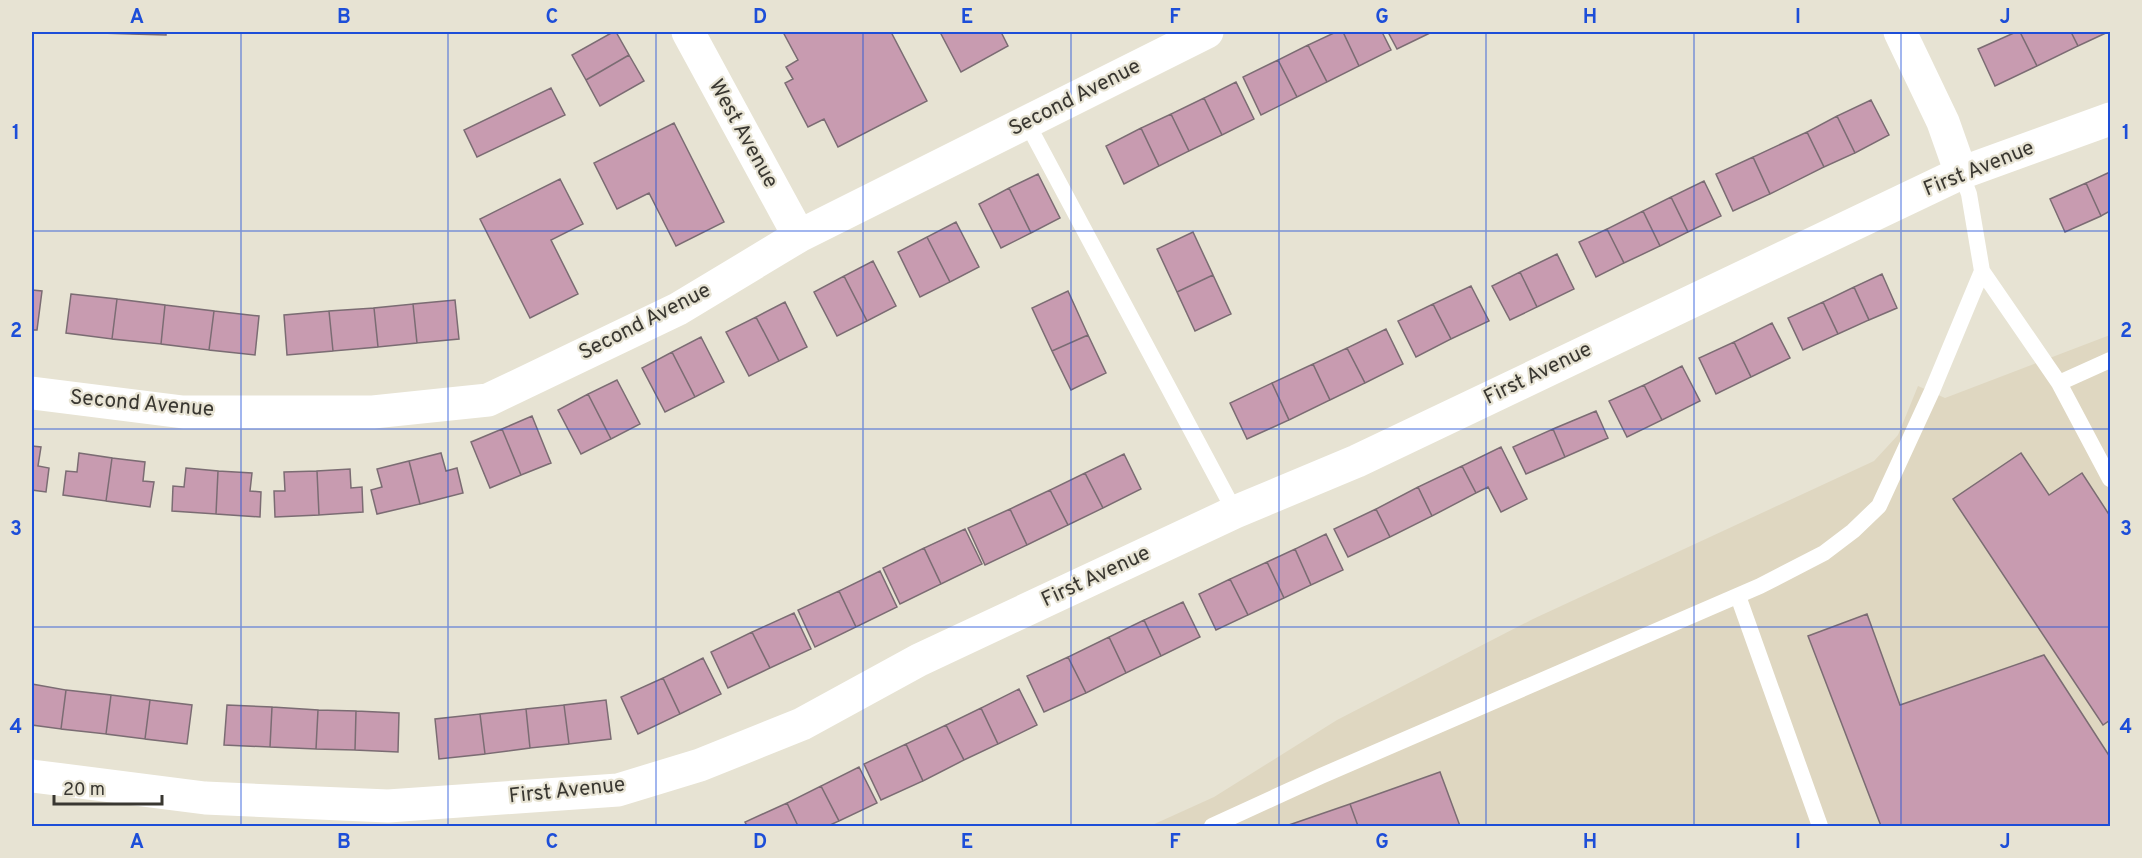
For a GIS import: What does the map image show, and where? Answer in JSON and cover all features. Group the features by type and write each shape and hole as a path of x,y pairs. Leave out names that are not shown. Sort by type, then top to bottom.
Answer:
{"street":[{"name":"West Avenue","path":"688,32 799,236"},
{"name":"Second Avenue","path":"32,393 183,412 374,412 488,400 678,309 799,236 1207,32"},
{"path":"1900,32 1942,122 1961,173"},
{"name":"First Avenue","path":"32,776 205,798 388,806 618,790 700,765 802,724 919,660 1234,512 1357,461 1961,173 2110,119"}],"lane":[{"path":"1027,123 1234,512"},
{"path":"1961,173 1968,194 1982,271 2059,383 2110,479"},
{"path":"1212,826 1321,776 1738,596 1824,553 1853,531 1879,506 1932,391 1982,271"},
{"path":"2059,383 2110,360"},
{"path":"1738,596 1820,826"}],"shaded area":[{"path":"2110,335 2110,826 1150,826 1214,797 1337,720 1533,619 1874,461 1898,435 1918,386 1945,398"}],"building":[{"path":"131,32 131,34 100,33"},
{"path":"131,32 166,32 166,35 131,34"},
{"path":"616,32 629,55 586,80 572,55"},
{"path":"783,32 891,32 927,101 838,147 824,119 808,127 785,83 793,79 786,67 798,60"},
{"path":"940,32 1001,32 1008,46 961,72"},
{"path":"1336,32 1343,32 1359,66 1327,82 1308,45"},
{"path":"1343,32 1382,32 1391,50 1359,66"},
{"path":"1388,32 1432,32 1397,49"},
{"path":"2020,32 2037,66 1995,86 1978,49"},
{"path":"2020,32 2071,32 2078,46 2037,66"},
{"path":"2071,32 2108,32 2078,46"},
{"path":"1308,45 1327,82 1297,97 1278,60"},
{"path":"629,55 644,81 600,106 586,80"},
{"path":"1278,60 1297,97 1261,115 1243,77"},
{"path":"1236,82 1254,119 1222,135 1204,98"},
{"path":"551,88 565,115 477,157 464,130"},
{"path":"1204,98 1222,135 1189,151 1171,114"},
{"path":"1871,100 1889,135 1855,153 1837,116"},
{"path":"1171,114 1189,151 1159,166 1141,128"},
{"path":"1837,116 1855,153 1824,167 1807,132"},
{"path":"674,123 724,222 676,246 649,193 617,209 594,163"},
{"path":"1141,128 1159,166 1124,184 1106,146"},
{"path":"1807,132 1824,167 1770,194 1753,157"},
{"path":"1753,157 1770,194 1733,211 1716,174"},
{"path":"2110,172 2110,211 2101,216 2086,183"},
{"path":"1038,174 1060,218 1031,233 1009,188"},
{"path":"560,179 583,224 551,240 578,294 530,318 480,219"},
{"path":"1704,181 1721,216 1688,232 1671,197"},
{"path":"2086,183 2101,216 2065,232 2050,199"},
{"path":"1009,188 1031,233 1001,248 979,204"},
{"path":"1671,197 1688,232 1660,246 1643,211"},
{"path":"1643,211 1660,246 1624,263 1607,229"},
{"path":"956,222 979,267 950,282 927,237"},
{"path":"1607,229 1624,263 1596,277 1579,242"},
{"path":"1193,232 1213,275 1177,292 1157,249"},
{"path":"927,237 950,282 920,297 898,252"},
{"path":"1557,254 1574,289 1537,307 1520,272"},
{"path":"873,261 896,306 867,321 844,276"},
{"path":"1520,272 1537,307 1510,320 1492,286"},
{"path":"1882,274 1897,308 1869,320 1854,287"},
{"path":"1213,275 1231,314 1195,331 1177,292"},
{"path":"844,276 867,321 837,336 814,292"},
{"path":"1471,286 1489,321 1451,339 1433,304"},
{"path":"1854,287 1869,320 1838,334 1823,302"},
{"path":"32,290 42,291 37,330 32,330"},
{"path":"1068,291 1088,335 1052,351 1032,308"},
{"path":"71,294 117,299 112,339 66,333"},
{"path":"117,299 165,305 161,344 112,339"},
{"path":"455,300 459,339 417,343 413,304"},
{"path":"785,302 807,347 779,361 756,317"},
{"path":"1823,302 1838,334 1803,350 1788,318"},
{"path":"413,304 417,343 378,347 374,308"},
{"path":"1433,304 1451,339 1416,357 1398,321"},
{"path":"165,305 214,311 209,350 161,344"},
{"path":"374,308 378,347 333,351 329,311"},
{"path":"214,311 259,316 255,355 209,350"},
{"path":"329,311 333,351 287,355 284,315"},
{"path":"756,317 779,361 749,376 726,332"},
{"path":"1772,323 1790,358 1751,377 1734,342"},
{"path":"1386,329 1403,364 1365,383 1347,348"},
{"path":"1088,335 1106,373 1071,390 1052,351"},
{"path":"701,337 724,382 695,397 672,352"},
{"path":"1734,342 1751,377 1716,394 1699,358"},
{"path":"1347,348 1365,383 1330,400 1313,364"},
{"path":"672,352 695,397 665,412 642,368"},
{"path":"1313,364 1330,400 1289,420 1272,383"},
{"path":"1682,366 1700,401 1662,420 1644,385"},
{"path":"617,380 640,424 611,439 588,394"},
{"path":"1272,383 1289,420 1247,439 1230,403"},
{"path":"1644,385 1662,420 1627,437 1609,401"},
{"path":"588,394 611,439 581,454 558,410"},
{"path":"1596,411 1608,438 1565,457 1553,429"},
{"path":"532,416 551,463 521,475 502,429"},
{"path":"502,429 521,475 490,488 471,442"},
{"path":"1553,429 1565,457 1526,474 1513,447"},
{"path":"32,446 41,447 38,466 49,468 46,492 32,490"},
{"path":"1501,447 1527,499 1501,512 1488,487 1476,493 1462,466"},
{"path":"79,453 112,458 106,501 63,495 66,471 77,472"},
{"path":"441,453 446,471 457,468 463,493 420,504 409,461"},
{"path":"2021,453 2049,495 2082,473 2110,516 2110,720 2103,725 1953,499"},
{"path":"1124,454 1141,489 1103,508 1085,473"},
{"path":"112,458 145,462 143,481 154,482 150,507 106,501"},
{"path":"409,461 420,504 377,514 371,490 382,487 377,469"},
{"path":"1462,466 1476,493 1432,516 1418,487"},
{"path":"186,468 218,471 216,514 172,511 173,486 184,487"},
{"path":"350,469 351,488 362,487 363,512 319,515 317,471"},
{"path":"218,471 252,473 250,491 261,492 260,517 216,514"},
{"path":"317,471 319,515 275,517 274,491 285,491 284,472"},
{"path":"1085,473 1103,508 1068,525 1050,490"},
{"path":"1418,487 1432,516 1390,537 1376,509"},
{"path":"1050,490 1068,525 1027,545 1010,509"},
{"path":"1010,509 1027,545 985,565 968,528"},
{"path":"1376,509 1390,537 1348,557 1334,529"},
{"path":"965,529 982,564 941,584 924,548"},
{"path":"1326,534 1343,570 1311,585 1295,549"},
{"path":"924,548 941,584 900,604 883,568"},
{"path":"1295,549 1311,585 1284,598 1267,562"},
{"path":"1267,562 1284,598 1248,615 1230,579"},
{"path":"880,571 897,607 856,627 839,591"},
{"path":"1230,579 1248,615 1216,630 1199,594"},
{"path":"839,591 856,627 815,647 798,610"},
{"path":"1183,602 1200,637 1161,656 1144,620"},
{"path":"794,613 811,649 770,668 752,632"},
{"path":"1867,614 1900,705 2044,655 2110,757 2110,826 1881,826 1808,636"},
{"path":"1144,620 1161,656 1126,673 1109,637"},
{"path":"752,632 770,668 728,688 711,652"},
{"path":"1109,637 1126,673 1086,693 1068,657"},
{"path":"1068,657 1086,693 1044,712 1027,676"},
{"path":"703,658 721,694 680,714 663,678"},
{"path":"663,678 680,714 638,734 621,697"},
{"path":"32,684 66,690 61,729 32,725"},
{"path":"1019,689 1037,725 998,744 981,708"},
{"path":"66,690 111,695 106,734 61,729"},
{"path":"111,695 150,700 145,739 106,734"},
{"path":"150,700 192,705 187,744 145,739"},
{"path":"606,700 611,739 569,744 564,705"},
{"path":"227,705 272,707 270,747 224,745"},
{"path":"564,705 569,744 530,748 526,709"},
{"path":"272,707 318,710 316,749 270,747"},
{"path":"981,708 998,744 964,760 946,725"},
{"path":"526,709 530,748 485,754 480,714"},
{"path":"318,710 356,711 355,750 316,749"},
{"path":"356,711 399,713 398,752 355,750"},
{"path":"480,714 485,754 439,759 435,719"},
{"path":"946,725 964,760 923,781 906,744"},
{"path":"906,744 923,781 881,800 864,764"},
{"path":"859,767 877,803 839,821 821,786"},
{"path":"1440,772 1460,826 1358,826 1350,804"},
{"path":"821,786 839,821 828,826 798,826 787,803"},
{"path":"787,803 798,826 747,826 745,822"},
{"path":"1350,804 1358,826 1286,826"}]}
